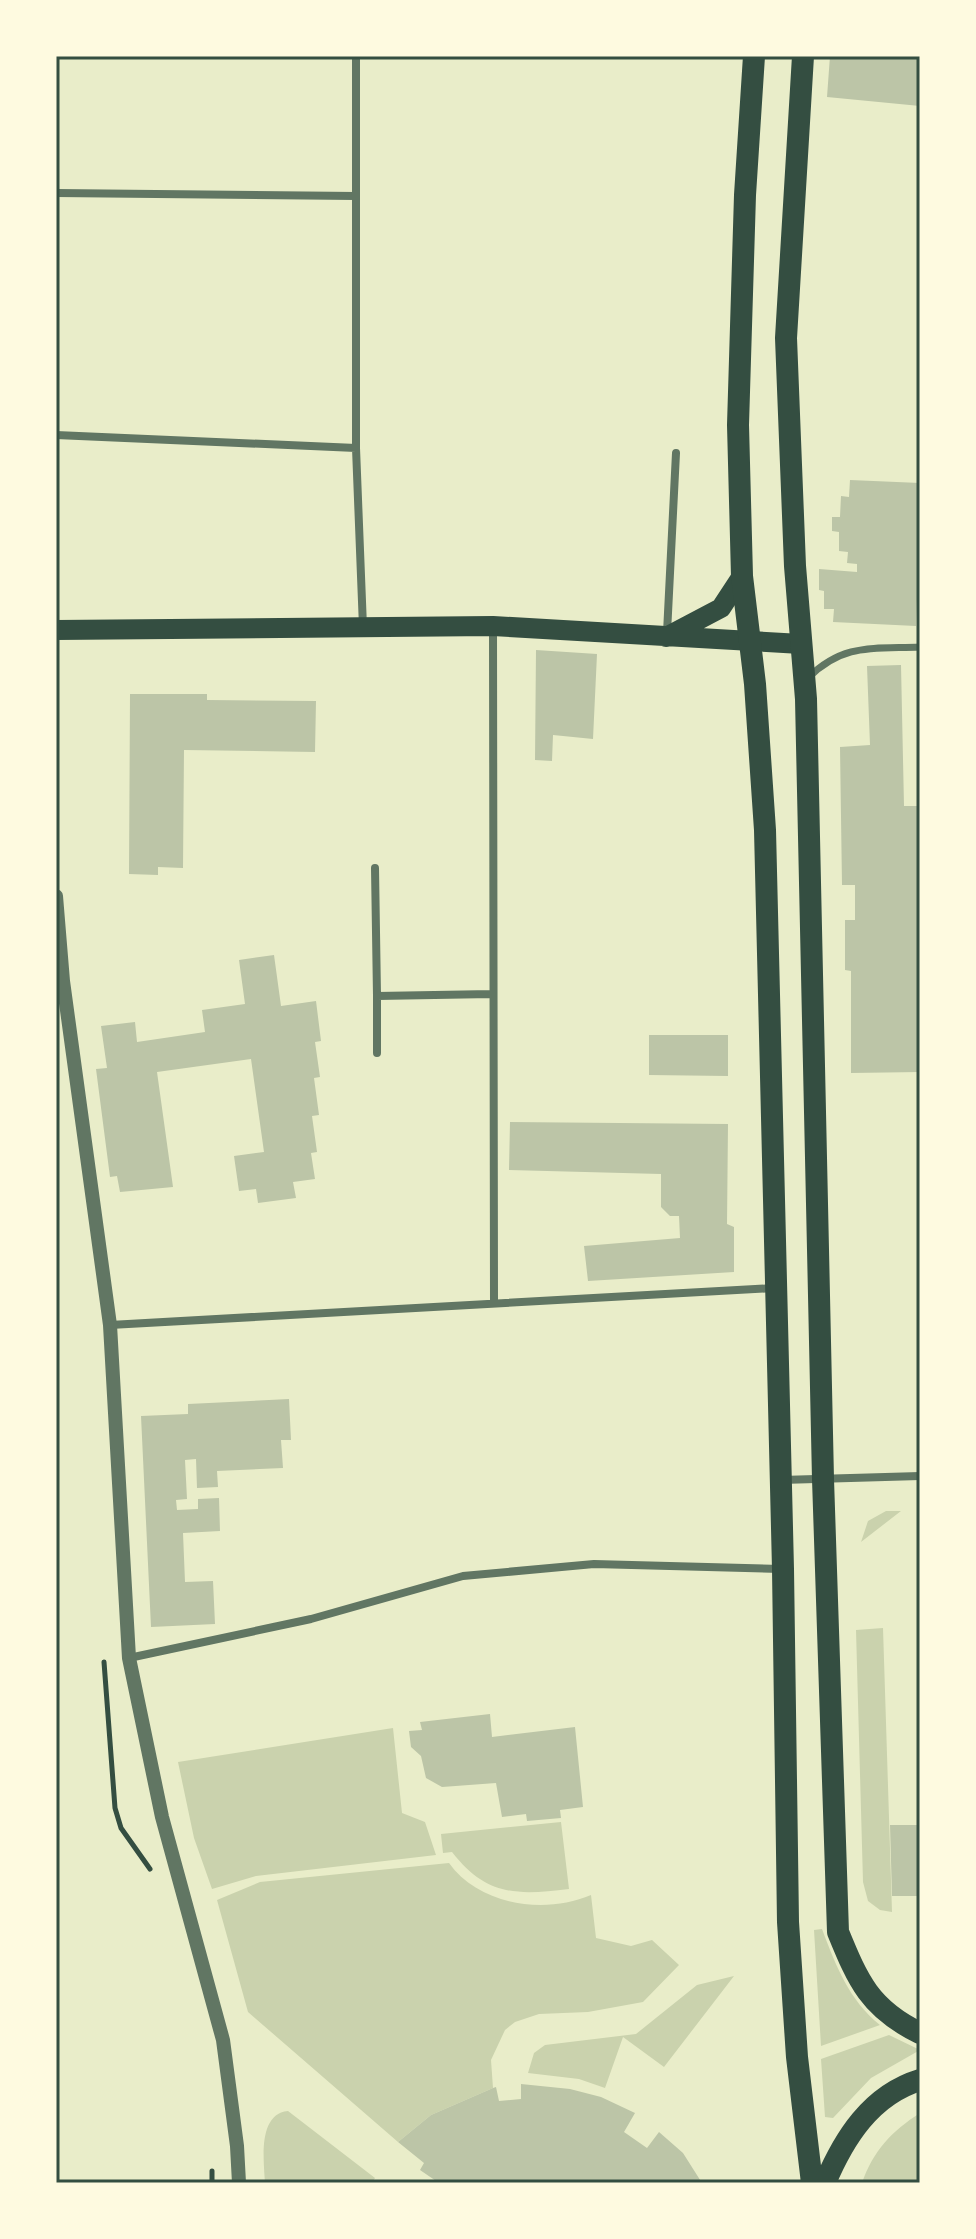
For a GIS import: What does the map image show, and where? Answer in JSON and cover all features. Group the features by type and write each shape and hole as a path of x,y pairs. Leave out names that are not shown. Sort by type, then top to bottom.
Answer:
{"highway":[{"path":"754,56 745,195 738,425 742,576 765,830 783,1569 788,1936 797,2057 812,2183"},
{"path":"803,56 786,338 790,476 805,680 823,1479 838,1932 864,1989 898,2022 920,2033"},
{"path":"825,2183 841,2145 870,2110 907,2084 920,2080"}],"main road":[{"path":"666,637 721,608 742,576"},
{"path":"56,630 493,626 801,644"}],"street":[{"path":"356,56 356,448 363,627"},
{"path":"56,193 356,196"},
{"path":"56,435 356,448"},
{"path":"666,637 676,453"},
{"path":"493,626 494,1303"},
{"path":"805,680 827,659 846,650 920,647"},
{"path":"375,868 377,1053"},
{"path":"56,896 63,981 110,1325 129,1658 162,1817 223,2040 239,2183"},
{"path":"377,996 492,994"},
{"path":"110,1325 775,1288"},
{"path":"780,1480 920,1476"},
{"path":"129,1658 311,1619 463,1576 594,1564 783,1569"}],"green space":[{"path":"886,1511 901,1511 861,1542 868,1521"},
{"path":"883,1628 892,1912 880,1910 868,1901 863,1882 856,1630"},
{"path":"393,1728 402,1813 425,1822 436,1855 256,1876 212,1889 194,1838 178,1762"},
{"path":"561,1822 569,1889 534,1892 504,1890 478,1878 452,1852 443,1853 441,1834"},
{"path":"449,1863 477,1889 514,1902 553,1904 591,1895 596,1938 631,1946 652,1940 679,1965 643,2002 588,2012 539,2014 515,2022 505,2030 491,2060 493,2088 431,2115 398,2142 248,2012 217,1900 260,1882"},
{"path":"822,1929 838,1969 852,1993 880,2025 821,2046 814,1930"},
{"path":"734,1976 664,2067 623,2037 605,2088 579,2079 528,2073 534,2053 545,2045 636,2034 697,1985"},
{"path":"889,2035 920,2050 871,2078 833,2118 825,2117 821,2059"},
{"path":"288,2111 375,2178 372,2183 265,2183 264,2140 267,2130 278,2114"},
{"path":"920,2113 920,2183 862,2183 885,2143"}],"building":[{"path":"830,56 920,56 920,106 827,97"},
{"path":"850,480 920,483 920,598 917,598 916,626 833,622 834,609 824,609 824,591 819,590 819,569 857,572 857,564 847,563 848,552 839,551 839,532 832,531 832,517 840,517 841,496 849,497"},
{"path":"536,650 597,654 593,739 553,735 552,761 535,760"},
{"path":"901,665 904,806 920,806 920,1072 851,1073 851,971 845,970 845,920 855,920 855,885 842,885 840,747 870,745 867,666"},
{"path":"130,694 207,694 207,700 316,701 315,752 184,750 183,868 158,867 158,875 129,874"},
{"path":"274,955 281,1006 316,1001 321,1041 315,1042 320,1077 314,1078 319,1115 312,1116 317,1152 311,1153 315,1179 293,1182 296,1198 258,1203 256,1189 239,1191 234,1156 264,1152 251,1059 157,1072 173,1187 120,1192 117,1176 110,1177 96,1069 107,1068 101,1026 135,1022 137,1042 205,1032 202,1010 245,1004 239,960"},
{"path":"649,1035 728,1035 728,1076 649,1075"},
{"path":"510,1122 728,1124 727,1224 734,1227 734,1272 588,1281 584,1246 680,1238 679,1216 670,1216 661,1207 661,1174 509,1170"},
{"path":"289,1399 291,1440 281,1440 283,1468 217,1471 218,1487 197,1488 196,1459 185,1460 187,1499 176,1500 177,1510 198,1509 198,1499 219,1498 220,1531 183,1533 185,1582 213,1581 215,1624 151,1627 141,1416 188,1414 188,1404"},
{"path":"490,1714 492,1737 575,1727 583,1807 560,1810 561,1818 527,1821 526,1814 502,1817 496,1783 442,1787 426,1778 421,1756 411,1747 409,1731 422,1730 420,1722"},
{"path":"890,1825 920,1825 920,1896 892,1896"},
{"path":"521,2084 570,2089 601,2097 635,2113 624,2132 647,2148 659,2132 683,2153 702,2183 439,2183 420,2170 424,2163 398,2142 431,2115 493,2088 496,2087 499,2101 521,2099"}]}
